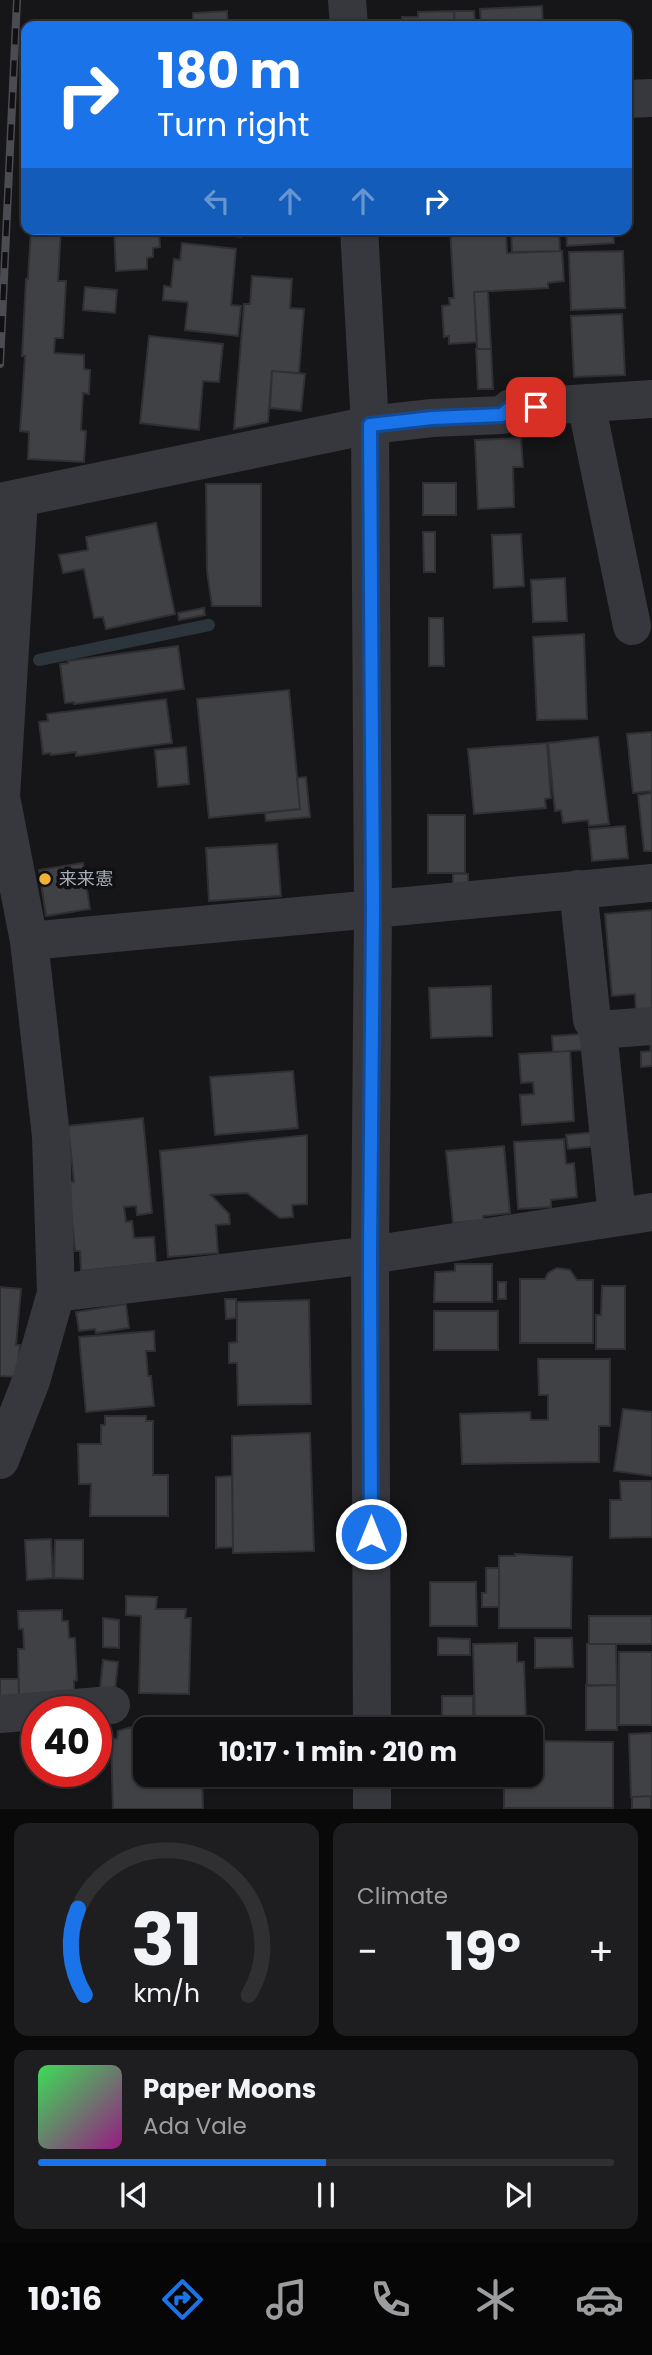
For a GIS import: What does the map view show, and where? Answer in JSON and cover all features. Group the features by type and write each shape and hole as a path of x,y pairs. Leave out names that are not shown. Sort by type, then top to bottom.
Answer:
{"street":[{"path":"348,0 349,21"},
{"path":"632,99 652,98"},
{"path":"359,235 370,425 373,909 370,1255 372,1717"},
{"path":"0,1460 31,1381 56,1293 51,1136 29,941 1,797 9,500 370,425 432,418 502,415 510,408 652,399"},
{"path":"586,403 632,626"},
{"path":"29,941 652,883"},
{"path":"56,1293 370,1255 635,1214 598,1030 592,1020 578,889"},
{"path":"598,1030 652,1026"},
{"path":"0,1714 21,1712"},
{"path":"372,1787 372,1809"}],"building":[{"path":"542,6 543,21 481,21 480,9"},
{"path":"227,11 228,21 193,21 193,13"},
{"path":"454,11 474,11 475,21 455,21"},
{"path":"454,11 455,21 402,21 402,17 418,17 418,12"},
{"path":"31,235 61,235 58,281 66,281 63,338 55,338 54,353 84,355 84,369 90,370 89,394 83,393 81,430 86,431 84,462 28,459 29,432 20,431"},
{"path":"114,235 159,235 160,247 153,248 153,257 147,258 147,269 116,271"},
{"path":"450,235 506,235 507,253 562,251 564,281 548,283 548,288 474,292 477,342 449,344 449,336 444,337 442,306 450,305 449,298 454,298"},
{"path":"511,235 559,235 560,251 512,252"},
{"path":"566,235 613,235 614,243 567,246"},
{"path":"182,243 236,249 231,305 241,306 238,336 185,330 188,302 163,300 164,286 171,287 174,259 180,260"},
{"path":"623,251 625,308 571,310 569,252"},
{"path":"252,276 292,279 290,308 304,309 299,373 272,371 268,422 234,429 244,304 250,304"},
{"path":"85,287 117,290 115,313 83,310"},
{"path":"474,292 488,292 491,349 477,349"},
{"path":"622,314 625,375 574,377 571,316"},
{"path":"149,336 223,344 219,382 203,381 199,430 140,423"},
{"path":"476,349 491,349 493,389 478,389"},
{"path":"272,371 305,374 301,411 270,408"},
{"path":"521,438 523,467 513,467 514,507 478,509 475,440"},
{"path":"423,483 456,483 456,515 423,515"},
{"path":"206,484 261,484 261,606 212,606 207,571"},
{"path":"156,523 175,614 106,629 103,617 94,618 84,569 63,573 59,555 88,550 86,537"},
{"path":"423,532 435,532 435,572 424,572"},
{"path":"521,534 524,586 494,588 492,535"},
{"path":"565,578 567,621 533,622 531,580"},
{"path":"204,608 205,615 179,620 178,613"},
{"path":"429,618 443,618 444,666 429,666"},
{"path":"584,634 587,719 537,720 533,637"},
{"path":"178,646 184,689 65,703 60,664"},
{"path":"289,690 300,809 209,818 197,699"},
{"path":"166,699 172,743 76,756 76,752 43,754 39,722 48,721 47,714"},
{"path":"652,732 652,791 633,793 627,734"},
{"path":"598,737 609,824 589,826 588,820 563,823 561,810 555,811 548,743"},
{"path":"547,743 551,798 545,799 546,808 474,814 468,749"},
{"path":"186,747 189,784 158,787 155,750"},
{"path":"306,777 310,817 266,821 265,813 300,809 297,778"},
{"path":"652,793 652,851 644,851 638,795"},
{"path":"428,815 465,815 465,873 428,873"},
{"path":"625,826 628,858 592,861 589,829"},
{"path":"277,844 281,896 209,901 206,848"},
{"path":"83,863 90,909 46,916 39,870"},
{"path":"453,874 468,874 468,886 453,886"},
{"path":"652,910 652,1011 636,1013 635,994 612,996 605,914"},
{"path":"491,986 492,1036 431,1038 429,988"},
{"path":"582,1034 583,1050 553,1052 552,1036"},
{"path":"652,1042 652,1066 641,1067 641,1052 651,1051"},
{"path":"570,1051 574,1121 522,1125 520,1095 534,1094 533,1082 521,1083 519,1054"},
{"path":"293,1071 298,1128 215,1135 210,1077"},
{"path":"143,1118 152,1213 137,1215 136,1206 124,1207 126,1222 132,1221 134,1238 154,1237 156,1263 81,1271 80,1251 75,1251 68,1182 74,1182 68,1126"},
{"path":"596,1132 598,1146 568,1149 566,1135"},
{"path":"307,1135 307,1204 292,1205 293,1217 280,1218 247,1193 211,1195 229,1214 230,1224 216,1225 218,1253 168,1257 160,1151"},
{"path":"564,1139 566,1164 574,1163 577,1197 551,1200 551,1207 518,1209 514,1142"},
{"path":"504,1146 510,1213 483,1216 484,1220 453,1223 446,1151"},
{"path":"455,1264 492,1264 492,1302 434,1302 435,1272 455,1271"},
{"path":"557,1268 570,1270 577,1280 593,1280 593,1343 520,1343 520,1279 545,1279 548,1273"},
{"path":"498,1282 506,1282 506,1299 498,1299"},
{"path":"602,1286 625,1286 625,1349 596,1349 596,1315 601,1315"},
{"path":"0,1287 21,1289 16,1345 20,1345 17,1377 0,1376"},
{"path":"225,1299 236,1299 236,1318 226,1319"},
{"path":"309,1300 311,1404 238,1405 237,1363 229,1363 229,1343 237,1342 237,1302"},
{"path":"126,1304 129,1328 96,1333 95,1329 79,1331 76,1312"},
{"path":"434,1311 498,1311 498,1350 434,1350"},
{"path":"154,1331 155,1351 146,1351 154,1406 86,1412 79,1337"},
{"path":"538,1359 610,1359 610,1426 599,1426 599,1462 462,1464 460,1414 530,1412 531,1420 548,1420 548,1395 539,1395"},
{"path":"623,1409 652,1412 652,1476 614,1471"},
{"path":"105,1416 146,1416 146,1421 153,1421 153,1475 168,1475 168,1516 90,1516 91,1484 79,1484 78,1444 101,1444 101,1425 105,1425"},
{"path":"310,1433 314,1551 233,1553 232,1436"},
{"path":"232,1476 233,1547 216,1548 216,1477"},
{"path":"620,1481 652,1481 652,1537 610,1538 610,1500 621,1500"},
{"path":"51,1539 53,1578 27,1580 25,1540"},
{"path":"55,1540 83,1540 83,1579 54,1578"},
{"path":"515,1554 572,1557 571,1628 499,1628 499,1556"},
{"path":"486,1568 499,1568 499,1607 482,1607 482,1593 486,1593"},
{"path":"430,1582 476,1582 477,1626 430,1626"},
{"path":"126,1596 157,1597 156,1609 186,1609 185,1618 191,1618 189,1694 139,1693 141,1616 126,1615"},
{"path":"62,1610 62,1621 68,1621 69,1638 75,1638 77,1680 74,1681 74,1692 19,1696 18,1649 24,1649 23,1629 19,1629 18,1611"},
{"path":"589,1616 652,1616 652,1644 589,1644"},
{"path":"103,1618 119,1620 119,1648 103,1647"},
{"path":"438,1638 470,1639 470,1655 438,1655"},
{"path":"535,1638 572,1638 573,1667 535,1668"},
{"path":"517,1643 517,1662 524,1662 526,1717 475,1717 473,1644"},
{"path":"587,1644 616,1644 617,1685 587,1686"},
{"path":"619,1652 652,1652 652,1725 619,1725"},
{"path":"103,1660 118,1662 115,1691 100,1690"},
{"path":"0,1679 19,1679 19,1696 0,1697"},
{"path":"586,1685 617,1685 617,1730 586,1730"},
{"path":"442,1696 473,1696 473,1717 442,1717"},
{"path":"133,1727 133,1787 202,1787 203,1809 113,1809 112,1739 117,1739 118,1731"},
{"path":"652,1733 652,1796 631,1797 629,1734"},
{"path":"543,1741 613,1742 613,1808 504,1808 504,1787 543,1787"},
{"path":"651,1796 651,1809 632,1809 632,1797"}],"waterway":[{"path":"39,660 209,625"}],"railway":[{"path":"0,364 17,0"}],"place":[{"name":"来来憲","path":"45,879"}],"route":[{"path":"371,1534 373,909 370,425 432,418 502,415 510,408 536,407"}]}
